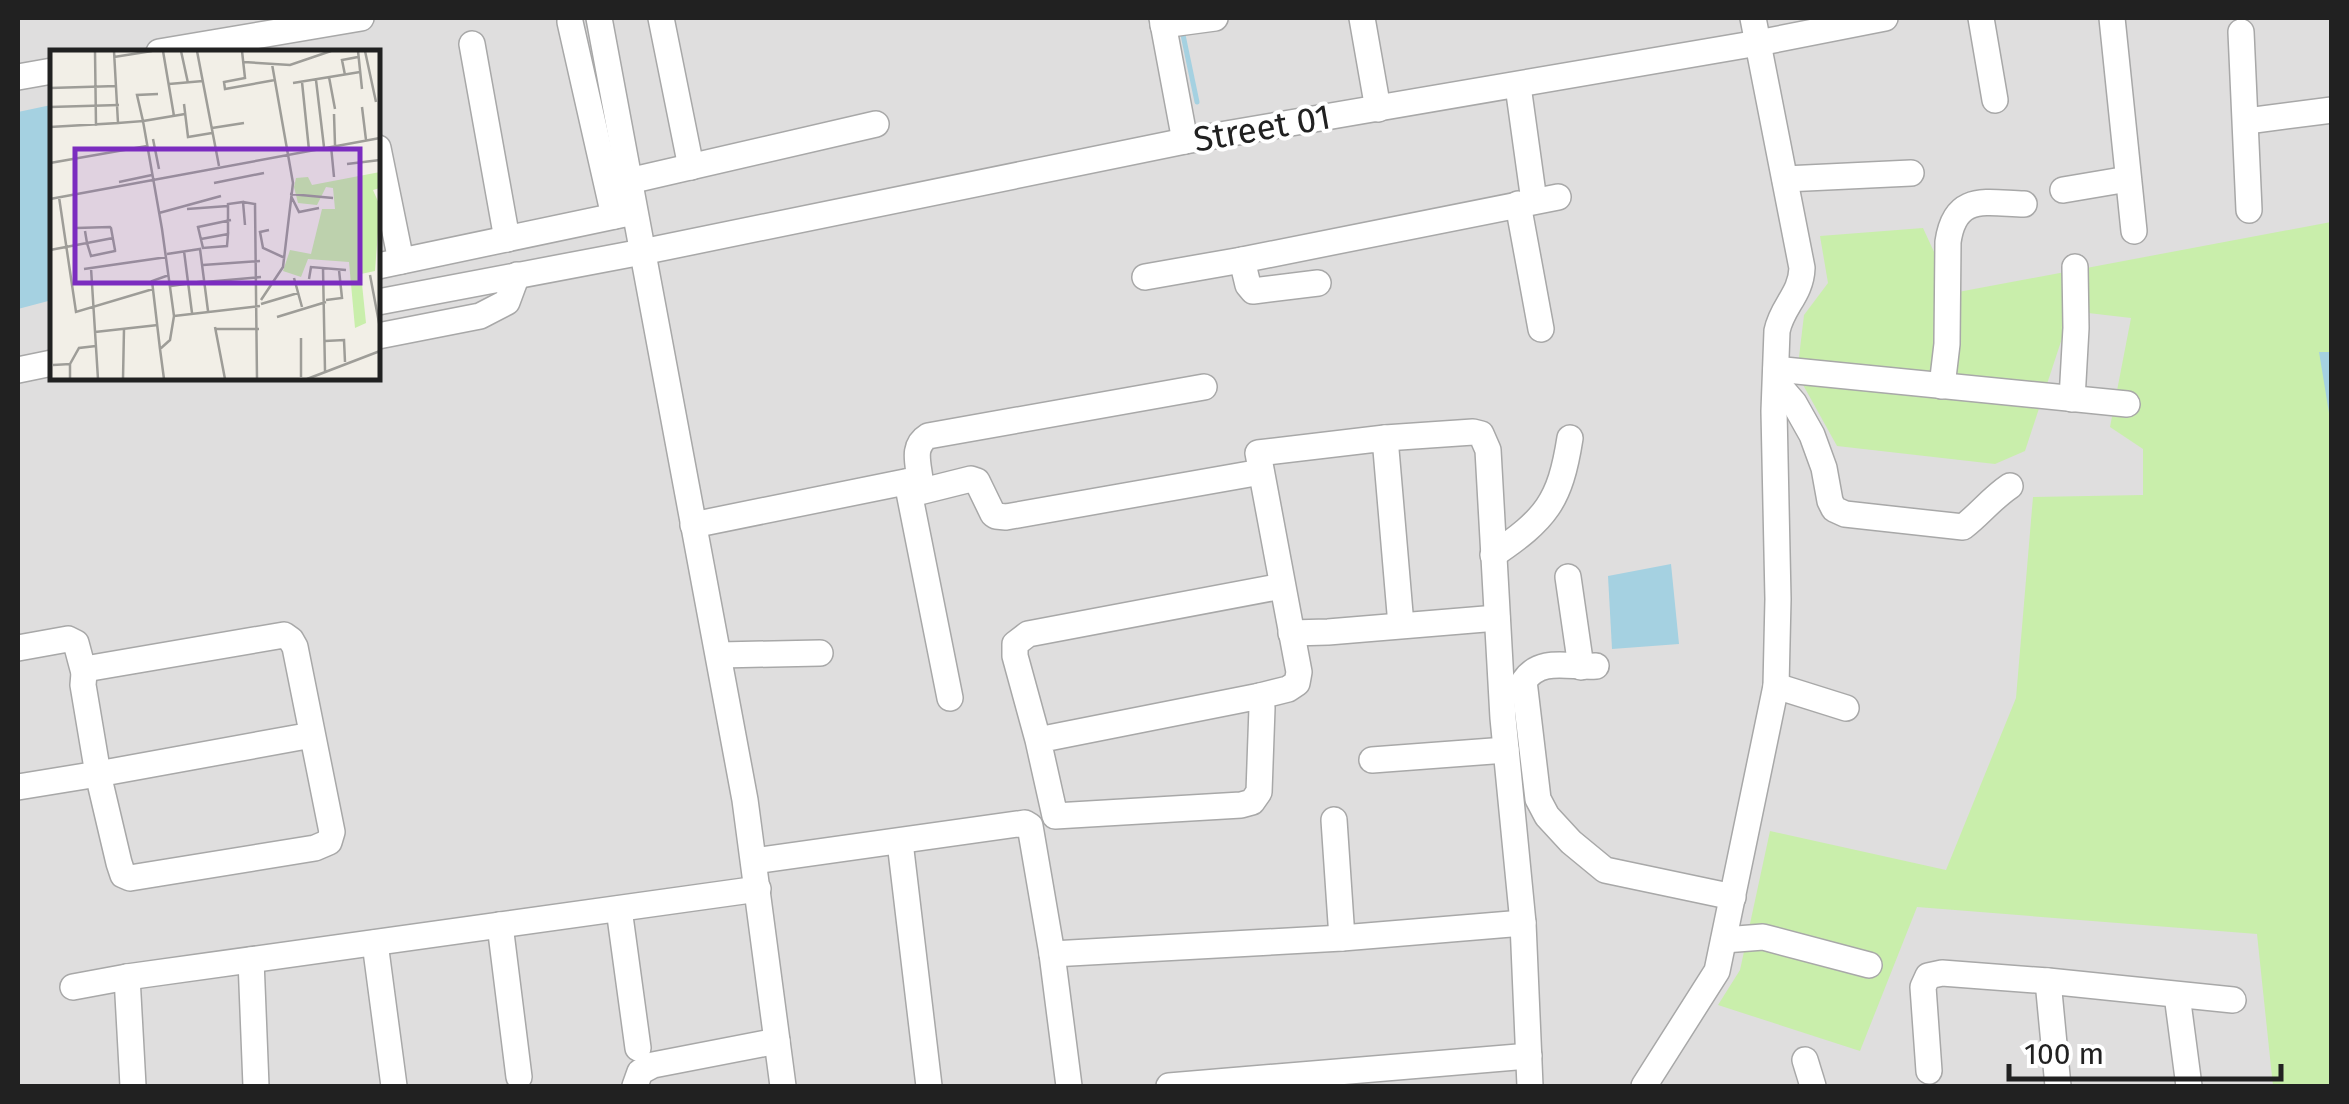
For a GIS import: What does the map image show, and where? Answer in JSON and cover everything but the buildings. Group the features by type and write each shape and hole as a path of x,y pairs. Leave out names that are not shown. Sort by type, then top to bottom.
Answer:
{"street":[{"path":"171,50 360,18"},
{"path":"600,18 629,181 624,214"},
{"path":"661,18 691,167"},
{"path":"1185,141 1172,22 1214,18"},
{"path":"1362,18 1378,109"},
{"path":"1644,1086 1718,971 1776,686 1776,376 1780,318 1801,282 1802,268 1753,18"},
{"name":"Street 01","path":"380,302 1185,141 1518,86 1886,18"},
{"path":"1980,18 1996,100"},
{"path":"2112,18 2134,232"},
{"path":"570,22 624,214 642,252 720,656 754,862 783,1086"},
{"path":"2241,32 2249,210"},
{"path":"472,44 507,239"},
{"path":"18,77 50,71"},
{"path":"1518,86 1537,201 1541,329"},
{"path":"2247,121 2332,110"},
{"path":"629,181 876,124"},
{"path":"380,169 389,263 624,214"},
{"path":"1784,179 1911,173"},
{"path":"2063,190 2128,179"},
{"path":"1146,277 1537,201"},
{"path":"1942,386 1950,225 1958,212 1972,203 2024,204"},
{"path":"1242,260 1253,291 1318,283"},
{"path":"2072,399 2075,267"},
{"path":"380,336 480,316 507,302 517,276"},
{"path":"18,370 50,363"},
{"path":"1776,376 1942,386 2127,404"},
{"path":"1776,376 1812,435 1830,501 1834,509 1844,514 1963,527 2010,486"},
{"path":"950,698 913,485 919,442 928,436 1204,387"},
{"path":"1038,740 1260,696 1297,683 1299,672 1258,453 1385,438 1481,434 1488,450 1506,750 1523,924 1530,1086"},
{"path":"1385,438 1402,625"},
{"path":"1493,556 1520,537 1552,504 1564,475 1570,438"},
{"path":"692,525 913,485 971,479 977,481 992,514 1006,516 1261,472"},
{"path":"1568,577 1588,666 1538,666 1524,681 1538,800 1571,842 1606,870 1733,897"},
{"path":"1260,696 1259,792 1252,802 1242,806 1054,816 1015,644 1028,634 1282,586"},
{"path":"1291,633 1497,618"},
{"path":"18,648 68,638 76,643 84,672 98,774 123,875 130,878 314,848 329,842 332,832 292,640 284,635 84,672"},
{"path":"720,656 820,653"},
{"path":"1776,686 1846,708"},
{"path":"18,788 312,735"},
{"path":"1372,760 1506,750"},
{"path":"1334,820 1342,938"},
{"path":"754,862 1030,826 1069,1086"},
{"path":"900,842 929,1086"},
{"path":"73,987 758,890"},
{"path":"619,909 638,1048"},
{"path":"1052,954 1523,924"},
{"path":"500,925 520,1077"},
{"path":"1724,940 1762,937 1869,965"},
{"path":"375,943 394,1086"},
{"path":"251,960 256,1086"},
{"path":"1928,1071 1923,987 1928,976 1942,972 2233,1000"},
{"path":"128,977 133,1086"},
{"path":"2048,981 2058,1086"},
{"path":"2176,996 2189,1086"},
{"path":"635,1086 640,1072 653,1065 777,1042"},
{"path":"1169,1086 1530,1056"},
{"path":"1805,1060 1813,1086"}],"shaded area":[{"path":"18,18 2331,18 2331,1086 18,1086"}],"green space":[{"path":"2331,222 2331,1086 2273,1086 2257,934 1917,907 1860,1051 1718,1005 1740,970 1770,831 1946,870 2016,698 2033,497 2143,495 2143,449 2110,427 2131,318 2071,311 2025,451 1995,464 1837,446 1797,374 1804,315 1828,283 1820,236 1923,228 1953,293"}],"water":[{"path":"50,105 50,301 18,309 18,112"},
{"path":"2319,352 2331,352 2331,425"},
{"path":"1671,564 1679,644 1612,649 1608,576"}],"waterway":[{"path":"1182,30 1197,102"}]}
